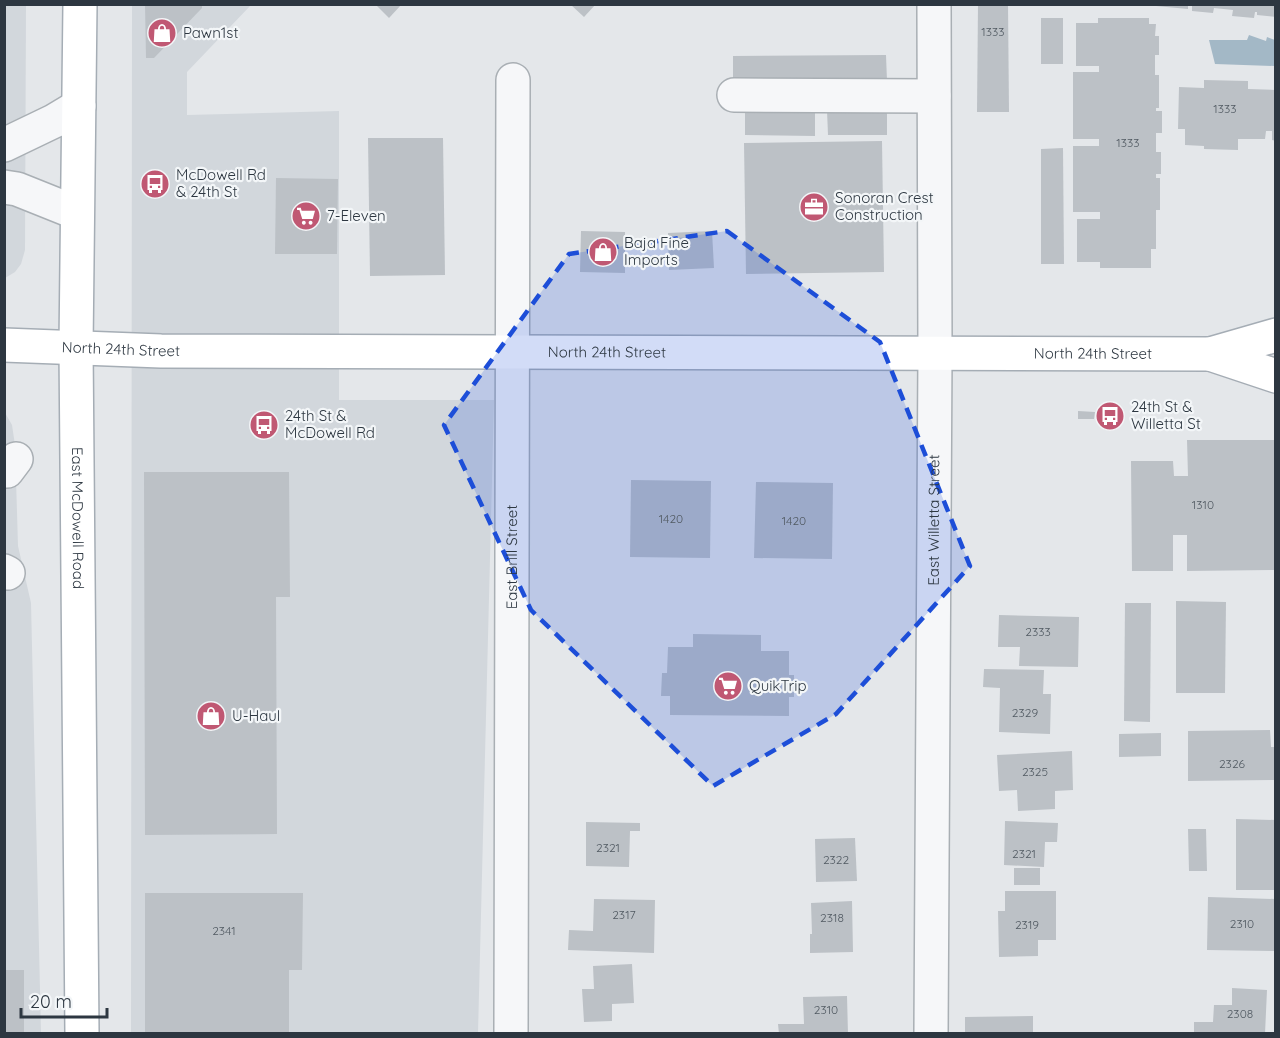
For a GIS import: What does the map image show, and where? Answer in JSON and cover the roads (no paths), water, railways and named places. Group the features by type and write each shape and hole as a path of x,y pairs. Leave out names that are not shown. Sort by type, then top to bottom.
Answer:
{"main road":[{"name":"East McDowell Road","path":"80,4 76,347 82,1034"},
{"name":"North 24th Street","path":"4,345 161,351 1210,354 1275,335"},
{"name":"North 24th Street","path":"1210,354 1275,376"}],"street":[{"name":"East Willetta Street","path":"931,1034 935,353 934,4"},
{"name":"East Brill Street","path":"511,1034 513,80"},
{"path":"734,95 934,96"},
{"path":"4,145 79,106"},
{"path":"4,187 17,189 77,213"}],"water":[{"path":"1249,35 1266,41 1267,37 1275,40 1275,66 1215,64 1209,40 1247,40"}],"place":[{"name":"Pawn1st","path":"162,33"},
{"name":"McDowell Rd & 24th St","path":"155,184"},
{"name":"Sonoran Crest Construction","path":"814,207"},
{"name":"7-Eleven","path":"306,216"},
{"name":"Baja Fine Imports","path":"603,252"},
{"name":"24th St & Willetta St","path":"1110,416"},
{"name":"24th St & McDowell Rd","path":"264,425"},
{"name":"QuikTrip","path":"728,686"},
{"name":"U-Haul","path":"211,716"}]}
